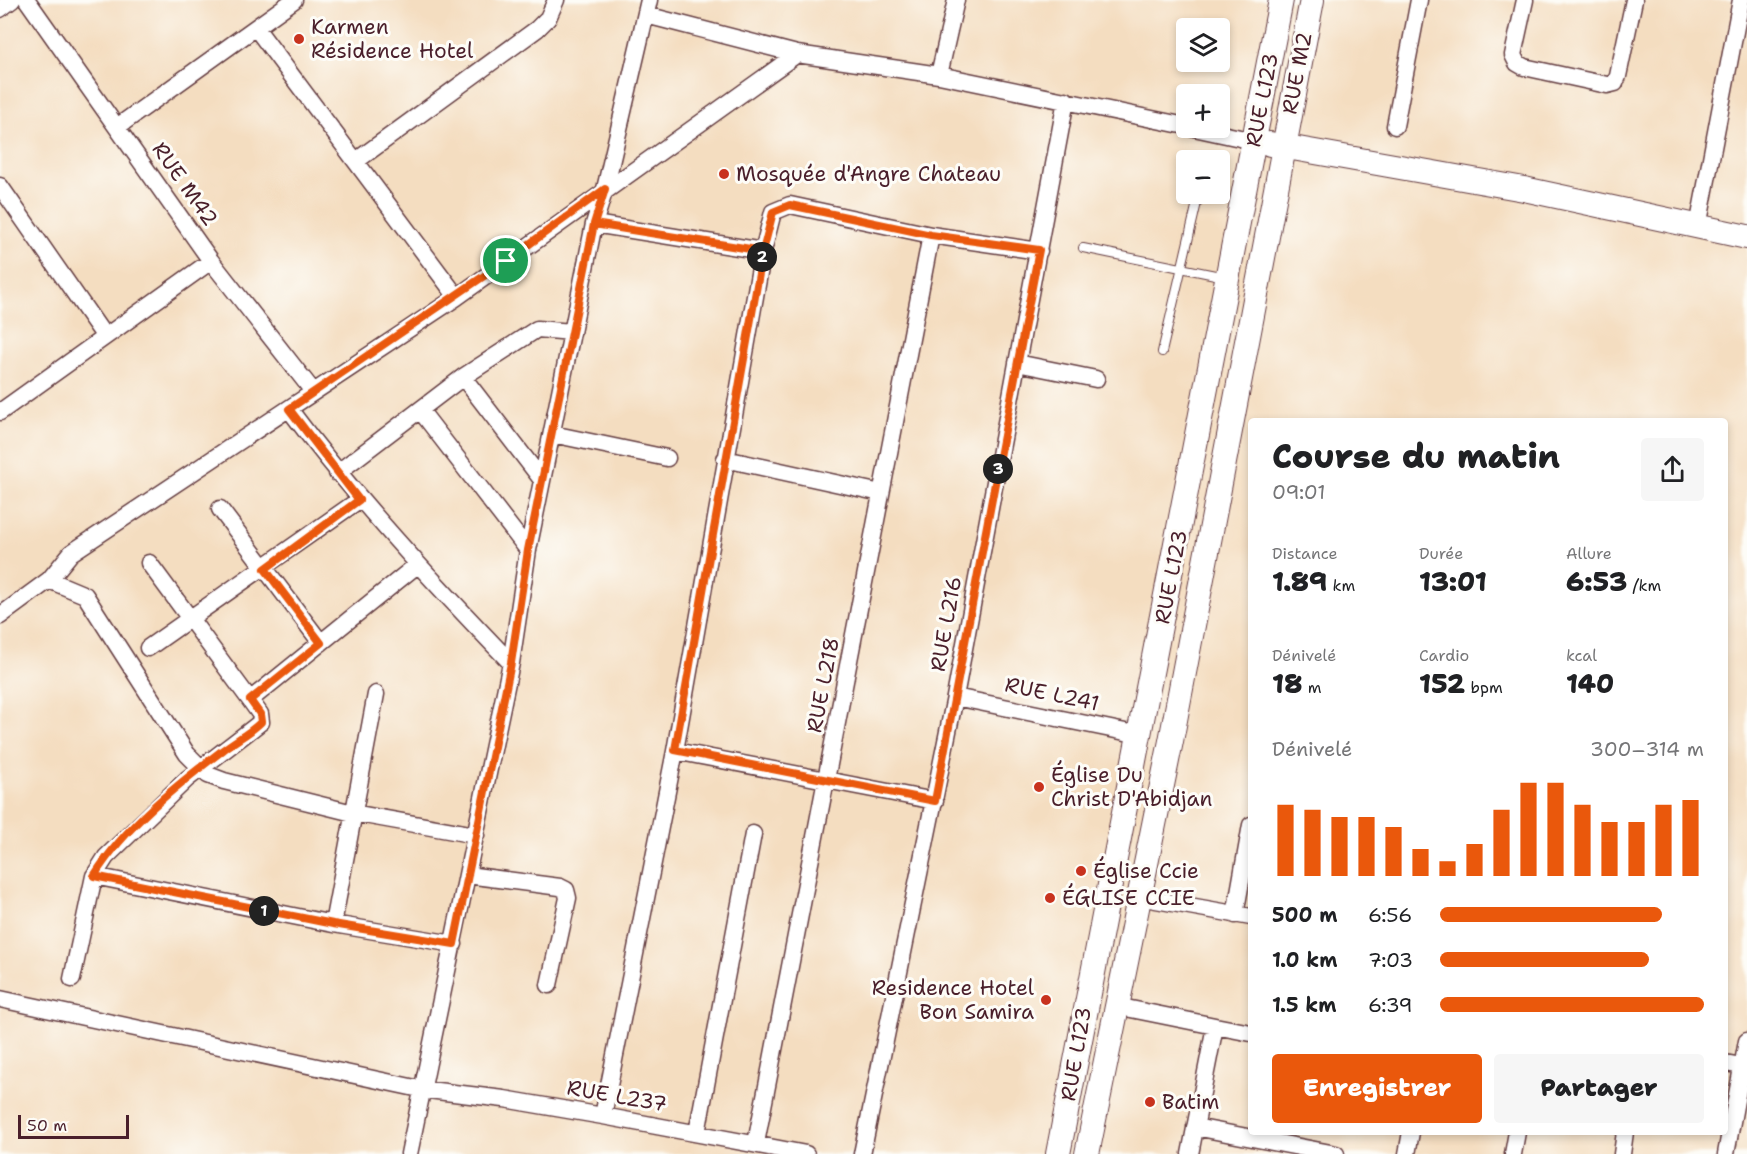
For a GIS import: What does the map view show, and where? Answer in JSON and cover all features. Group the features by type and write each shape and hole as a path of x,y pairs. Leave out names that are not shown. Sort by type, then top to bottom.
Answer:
{"main road":[{"name":"RUE L123","path":"1058,1154 1281,0"},
{"name":"RUE M2","path":"1283,146 1312,0"},
{"path":"1254,141 1524,189 1747,237"},
{"name":"RUE L123","path":"1087,1154 1171,741 1283,146"}],"street":[{"path":"0,9 12,0"},
{"name":"RUE M42","path":"27,0 212,261 312,390"},
{"path":"117,127 294,0"},
{"path":"356,161 537,29 548,18 556,0"},
{"path":"939,75 956,0"},
{"path":"1395,126 1419,0"},
{"path":"1525,0 1513,55 1517,63 1524,67 1607,86 1615,83 1618,76 1634,0"},
{"path":"1698,227 1741,0"},
{"path":"409,1154 422,1082 454,944 511,663 528,550 594,224 605,189 647,7 797,54 939,75 1176,124"},
{"path":"256,28 457,297"},
{"path":"0,616 50,580 71,553 289,409 312,390 457,297 605,189 797,54"},
{"name":"RUE L216","path":"862,1154 955,698 1066,100"},
{"path":"1230,136 1254,141"},
{"path":"0,186 105,337"},
{"path":"603,1116 675,750 725,459 763,251 773,212 790,205 931,235 1039,250"},
{"path":"594,224 763,251"},
{"name":"RUE L218","path":"756,1143 931,235"},
{"path":"0,412 212,261"},
{"path":"337,473 463,377 537,329 573,332"},
{"path":"1017,363 1096,379"},
{"path":"463,377 542,480"},
{"path":"289,409 359,500 417,566 511,663"},
{"path":"420,410 528,550"},
{"path":"552,434 667,458"},
{"path":"725,459 881,493"},
{"path":"148,648 265,569 359,500"},
{"path":"220,509 321,643"},
{"path":"72,979 94,876 106,857 148,814 201,768 261,722 260,714 148,563"},
{"path":"250,700 417,566"},
{"path":"50,580 85,595 187,754 208,775 353,813 476,835"},
{"path":"333,924 376,694"},
{"name":"RUE L241","path":"955,698 1140,735"},
{"path":"675,750 827,782 935,801"},
{"path":"698,1133 753,834"},
{"path":"1139,897 1243,916 1248,859"},
{"path":"468,874 560,887 566,890 568,898 549,985"},
{"path":"94,876 333,924 454,944"},
{"name":"RUE L237","path":"0,999 504,1099 756,1143 806,1154"},
{"path":"1116,1006 1248,1032"},
{"path":"1190,1154 1215,1026"},
{"path":"1726,1154 1745,1066 1747,1041"},
{"path":"1728,1063 1745,1066"},
{"path":"1195,1127 1336,1154"},
{"path":"1407,1154 1410,1135"},
{"path":"1513,1154 1516,1135"},
{"path":"1622,1154 1625,1135"}],"lane":[{"path":"1162,352 1197,204"},
{"path":"1083,248 1182,266 1229,278"}],"place":[{"name":"Karmen Résidence Hotel","path":"299,39"},
{"name":"Mosquée d'Angre Chateau","path":"724,174"},
{"name":"Église Du Christ D'Abidjan","path":"1039,787"},
{"name":"Église Ccie","path":"1081,871"},
{"name":"ÉGLISE CCIE","path":"1050,898"},
{"name":"Residence Hotel Bon Samira","path":"1046,1000"},
{"name":"Batim","path":"1150,1102"}],"route":[{"path":"506,261 457,297 312,390 289,409 359,500 265,569 321,643 250,700 260,714 261,722 187,779 148,814 106,857 94,876 333,924 454,944 511,663 528,550 594,224 763,251 675,750 827,782 935,801 1039,250 931,235 790,205 780,207 773,212 763,251 678,237 594,224 605,189 506,261"}]}
